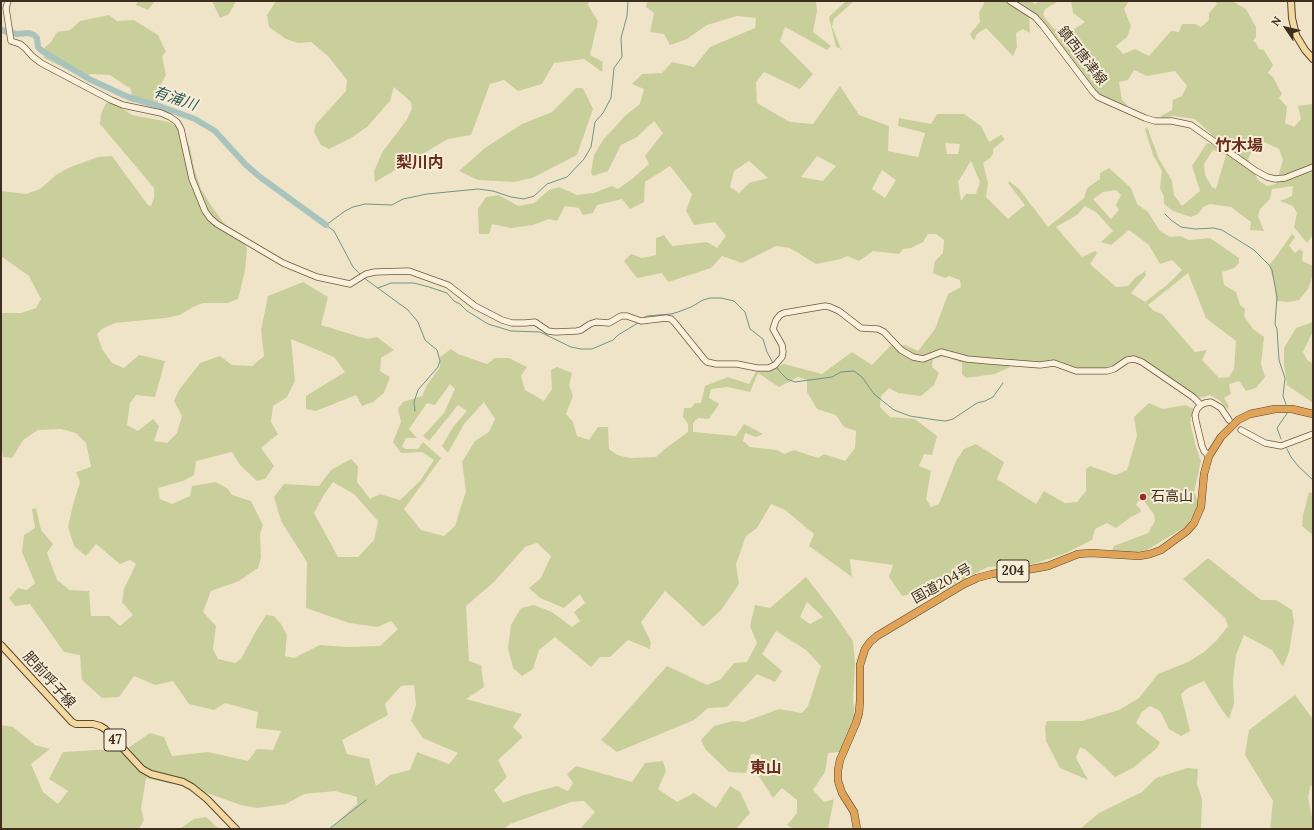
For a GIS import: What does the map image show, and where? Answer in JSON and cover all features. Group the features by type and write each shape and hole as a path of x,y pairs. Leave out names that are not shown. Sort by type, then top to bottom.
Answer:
{"highway":[{"name":"国道204号","path":"857,829 858,825 854,812 842,793 838,781 838,770 840,760 859,713 860,665 865,649 870,642 877,636 950,592 977,578 992,574 1048,566 1078,554 1091,553 1138,556 1161,550 1187,531 1198,516 1201,506 1204,474 1209,456 1220,437 1238,420 1250,414 1262,411 1288,409 1313,414"}],"main road":[{"path":"1291,1 1292,18 1296,35 1305,50 1313,59"},
{"name":"肥前呼子線","path":"1,645 72,722 76,724 93,724 100,726 142,769 151,774 187,784 207,800 236,829"}],"street":[{"path":"8,1 6,8 11,38 14,43 20,44 41,63 111,100 123,105 161,113 177,122 181,129 192,179 205,211 216,224 283,263 317,277 350,284 366,274 375,272 409,271 448,285 475,306 502,320 512,323 535,322 548,331 556,332 577,331 590,324 596,322 608,323 621,316 627,316 641,321 666,318 671,319 708,362 716,364 737,364 756,368 769,368 775,365 782,357 782,345 773,329 776,320 780,316 784,313 825,306 840,310 861,328 878,329 884,332 901,350 913,357 924,359 942,352 967,359 1040,365 1054,363 1076,371 1108,371 1114,369 1127,360 1134,359 1142,362 1193,397 1201,405"},
{"name":"鎮西唐津線","path":"1010,1 1034,17 1098,97 1155,121 1172,120 1191,125 1266,177 1275,179 1285,178 1313,167"},
{"path":"1209,456 1204,451 1202,446 1195,415 1201,405 1205,403 1216,404 1221,408 1229,420"},
{"path":"1241,430 1265,443 1281,446 1313,434"}],"green space":[{"path":"138,1 155,1 148,10 136,5"},
{"path":"212,1 236,1 229,14 220,18"},
{"path":"276,1 589,1 588,5 598,21 590,55 603,62 602,72 584,59 554,63 542,84 518,91 504,80 490,84 471,135 448,139 375,182 374,171 383,151 406,121 412,109 411,102 394,87 390,101 367,127 351,138 329,149 321,145 314,132 316,124 346,91 347,80 328,56 311,42 298,43 286,39 269,27 267,15"},
{"path":"647,1 816,1 817,11 813,32 831,46 827,50 785,27 780,41 813,74 800,89 764,72 756,82 757,103 790,122 813,124 840,86 859,115 889,126 888,151 918,157 925,133 898,126 899,118 931,124 937,114 964,114 981,126 989,142 1001,135 1005,139 993,149 993,154 983,163 988,183 986,197 1008,219 1025,205 1008,183 1009,181 1019,189 1048,227 1084,198 1087,188 1100,179 1100,173 1109,168 1131,188 1137,204 1148,212 1160,231 1170,237 1181,236 1189,240 1210,238 1239,258 1239,263 1234,268 1222,272 1224,285 1236,292 1240,305 1245,309 1244,316 1253,329 1264,337 1261,364 1265,377 1256,388 1246,391 1239,381 1229,384 1231,394 1224,398 1229,406 1227,409 1219,400 1210,395 1200,398 1140,359 1129,358 1111,368 1078,368 1056,360 1036,362 1014,360 1010,367 995,374 966,378 962,374 962,363 944,356 933,359 932,367 939,373 934,385 921,396 898,393 889,388 881,396 880,407 890,417 915,419 937,436 932,455 924,454 919,466 931,471 926,499 931,507 939,504 956,461 964,449 976,444 1004,462 997,479 1036,504 1044,491 1065,503 1077,502 1086,491 1086,469 1090,466 1115,475 1127,470 1137,436 1134,417 1149,403 1163,409 1186,405 1193,409 1190,422 1201,461 1194,492 1199,503 1194,515 1185,527 1147,550 1132,553 1112,551 1114,546 1148,533 1155,521 1154,514 1144,501 1138,501 1136,505 1141,512 1116,528 1107,523 1095,529 1092,540 1064,554 1033,564 988,567 941,592 932,589 902,596 889,577 893,565 850,559 852,577 809,546 814,534 785,510 771,504 757,528 746,536 736,564 739,584 721,610 703,627 665,591 641,622 651,642 650,649 628,640 610,657 600,657 591,667 555,637 539,650 533,669 522,676 513,668 508,648 511,625 521,608 534,605 552,612 572,627 580,621 574,612 585,603 580,594 564,608 540,598 529,588 541,578 551,556 537,543 525,547 494,582 466,606 469,661 481,665 484,687 466,699 522,714 513,727 523,737 498,760 507,777 494,790 503,803 524,795 557,786 568,791 573,783 567,774 576,766 632,782 645,763 663,761 666,771 658,789 677,802 694,793 716,808 730,786 740,792 750,813 736,829 580,829 595,812 584,801 571,802 510,824 504,829 330,829 357,804 357,797 335,791 304,794 286,804 257,808 241,805 201,791 179,780 172,784 146,778 141,809 144,820 139,829 1,829 1,725 13,727 35,745 50,749 31,764 43,792 58,804 68,791 49,779 63,752 128,748 150,733 164,737 172,756 208,752 248,761 257,749 273,750 281,731 256,728 258,712 225,703 214,710 189,704 173,681 155,685 134,676 119,697 102,698 82,680 80,655 64,652 30,604 15,606 9,598 18,588 27,590 35,583 22,552 24,535 35,528 32,509 36,508 41,530 53,544 47,553 57,580 70,590 89,591 91,616 109,616 120,626 133,615 122,602 124,589 136,564 130,560 120,564 96,544 86,556 74,546 68,527 80,482 76,472 91,467 86,443 76,433 61,429 38,430 23,440 12,458 3,457 1,444 1,313 21,313 36,308 41,299 29,276 1,256 1,191 26,194 40,189 56,175 68,168 98,157 112,156 148,205 151,206 154,198 154,188 100,124 101,114 106,103 110,101 132,115 169,122 180,129 190,147 194,168 201,189 224,223 244,242 247,249 245,271 238,299 228,303 203,303 180,315 166,318 115,323 102,329 97,334 102,349 112,363 124,368 139,355 165,361 155,397 136,395 130,403 127,425 138,431 153,419 159,426 154,441 167,443 177,433 182,416 174,401 179,390 200,363 220,356 232,365 252,366 264,356 261,330 268,296 303,282 328,297 321,325 367,339 377,337 394,350 381,358 380,371 390,377 384,393 373,402 362,406 356,395 316,411 306,409 306,396 345,372 334,357 291,339 295,381 287,397 273,406 271,422 278,434 261,448 274,466 265,479 257,481 240,465 232,452 196,461 194,475 183,481 158,488 160,499 172,504 190,496 192,486 216,482 227,488 232,495 251,501 263,525 260,534 261,558 258,568 239,581 211,591 203,612 216,626 213,649 218,659 235,663 241,659 266,615 274,616 281,624 287,635 285,656 294,658 320,645 347,647 380,646 398,629 391,621 378,627 349,623 306,608 307,562 281,521 274,497 284,484 319,486 331,470 351,459 358,466 357,482 370,499 380,494 400,500 420,481 434,460 422,452 401,453 393,442 401,422 398,409 403,402 422,396 427,385 440,367 440,357 451,349 458,354 487,364 495,358 509,358 527,367 521,376 525,390 544,401 552,389 551,370 557,367 572,373 569,385 573,396 566,414 573,422 577,436 589,440 598,427 608,427 609,449 617,455 630,458 656,457 688,432 688,424 683,417 684,408 691,408 695,403 701,403 705,386 728,377 749,384 757,370 771,369 784,364 822,374 852,352 872,365 891,345 905,345 918,351 935,329 948,294 961,287 960,280 949,276 945,278 933,273 935,261 943,253 944,240 936,234 928,234 923,242 911,248 903,249 899,254 873,251 859,261 847,256 841,259 816,264 790,248 776,246 742,263 722,256 711,268 668,282 662,273 637,278 624,261 631,254 642,258 656,255 656,238 664,235 672,246 707,242 717,248 726,236 715,222 694,225 686,211 692,194 670,166 645,182 644,202 630,209 622,199 597,205 593,213 583,215 579,208 565,206 557,221 549,219 533,225 511,228 492,224 489,234 479,234 478,209 486,197 499,195 518,206 534,203 549,190 559,187 577,195 594,193 612,186 618,189 632,179 649,164 645,156 663,133 654,121 637,137 621,145 608,171 593,176 591,173 594,155 603,140 626,115 640,104 644,89 632,84 642,74 662,73 672,62 694,67 710,47 755,28 756,18 737,16 707,25 687,39 670,45 664,34 650,32 654,13 646,7","holes":["945,143 960,144 958,154 947,154","817,156 836,166 823,181 801,177","749,161 768,178 749,183 739,193 730,187 734,171","971,161 980,182 976,194 966,194 961,201 958,182","882,170 896,180 885,198 872,189","1116,190 1121,195 1116,205 1119,210 1111,219 1093,199 1103,192","1085,206 1097,213 1113,231 1101,242 1111,245 1129,230 1149,245 1160,264 1172,260 1182,270 1167,285 1145,302 1131,293 1146,275 1145,271 1135,278 1128,286 1116,287 1090,264 1097,253 1095,251 1082,257 1056,227 1077,215","1188,273 1206,318 1236,341 1234,369 1229,377 1219,378 1202,360 1207,350 1195,352 1162,314 1154,311 1148,305","758,373 779,387 798,377 807,380 807,392 817,409 836,415 844,427 856,431 855,448 845,461 824,454 818,458 794,450 784,454 777,450 750,447 743,441 745,433 756,437 763,434 744,424 736,436 693,432 693,423 698,418 709,419 719,404 709,398 711,389 727,387 750,392","450,384 455,389 444,413 423,436 429,441 458,405 467,411 453,427 442,446 448,453 464,424 484,402 495,419 489,432 475,441 462,462 466,491 455,526 444,536 421,530 404,509 441,458 423,442 418,449 406,449 402,447 406,438 417,438 409,429 427,403 435,405","333,482 354,494 378,521 374,540 358,557 338,557 314,513","414,685 416,705 411,721 423,738 458,753 449,764 417,752 410,770 390,775 376,786 369,759 347,754 342,740 388,715 385,704 401,686"]},
{"path":"846,1 854,1 834,19 832,26 841,49 836,47 829,17"},
{"path":"985,1 1032,1 1035,4 1040,1 1059,1 1045,9 1043,15 1054,29 1071,31 1085,22 1073,13 1071,1 1129,1 1124,9 1131,26 1127,37 1116,46 1123,54 1135,49 1149,56 1171,31 1179,32 1182,24 1195,24 1201,27 1209,20 1209,13 1217,4 1215,1 1232,1 1246,9 1256,27 1256,37 1253,41 1259,49 1264,50 1273,65 1268,73 1273,77 1282,94 1279,98 1287,107 1285,123 1294,127 1301,119 1298,106 1313,103 1313,235 1307,243 1294,227 1297,213 1293,206 1280,201 1292,196 1293,186 1272,189 1270,199 1260,209 1258,216 1264,231 1250,230 1251,222 1231,207 1210,204 1203,207 1198,214 1191,217 1173,211 1164,204 1164,197 1160,188 1162,171 1153,155 1145,129 1147,127 1159,159 1172,181 1174,195 1182,206 1200,191 1192,166 1207,143 1217,146 1220,142 1195,119 1173,116 1162,119 1161,116 1172,110 1173,100 1182,96 1187,86 1175,71 1147,76 1134,70 1128,80 1119,82 1122,100 1127,105 1125,108 1102,97 1093,89 1042,22 1029,17 1030,33 1023,29 1016,33 1017,47 1013,56 986,28 977,34 974,41 970,34 980,22 979,13","holes":["1264,142 1279,149 1283,160 1276,184 1267,186 1258,180 1248,159 1253,149","1213,150 1226,155 1216,189 1212,187 1205,175 1204,164"]},
{"path":"109,15 117,21 134,20 158,35 166,52 162,56 166,75 157,91 158,102 132,102 131,89 110,75 91,74 83,77 44,58 43,49 51,42 57,32 70,30 80,21"},
{"path":"576,88 583,88 593,109 577,155 532,178 514,182 478,180 459,171 485,148 522,124 552,112"},
{"path":"1292,234 1295,237 1289,246 1295,253 1300,249 1303,252 1302,261 1313,266 1313,275 1308,289 1299,300 1288,302 1276,301 1275,285 1269,265"},
{"path":"1313,322 1313,331 1303,352 1308,361 1313,363 1313,403 1287,385 1284,364 1284,348 1296,328"},
{"path":"1309,492 1313,494 1313,535 1302,526 1303,515"},
{"path":"1208,558 1261,600 1276,600 1292,610 1294,622 1289,652 1283,667 1272,650 1244,635 1236,655 1233,679 1234,704 1229,719 1204,681 1188,688 1181,694 1190,731 1181,736 1169,729 1160,711 1150,706 1142,712 1136,723 1160,742 1157,748 1133,768 1115,777 1086,750 1080,747 1076,758 1088,780 1060,768 1046,741 1045,727 1047,721 1082,721 1119,710 1139,698 1158,674 1188,662 1204,652 1217,640 1228,626 1225,618 1183,579"},
{"path":"806,577 853,641 855,663 853,699 855,719 840,752 828,753 825,772 813,790 824,802 834,799 828,829 793,829 787,825 797,813 797,800 782,788 773,798 757,773 761,755 751,754 746,773 729,772 706,750 701,740 714,726 733,721 744,722 779,709 802,713 808,706 821,666 806,650 776,631 762,654 782,671 775,682 757,674 727,707 708,708 694,720 617,752 601,740 667,666 707,685 721,679 734,663 747,662 757,643 750,626 755,605 770,608","holes":["807,602 823,617 810,624 800,617"]},
{"path":"1295,695 1313,719 1313,785 1310,787 1308,798 1313,829 1270,829 1273,801 1245,755 1249,730"},
{"path":"1187,768 1198,769 1197,784 1202,799 1201,829 1080,829 1099,813 1142,792 1156,778"},
{"path":"206,817 219,829 179,829 194,819"}],"waterway":[{"path":"360,274 353,267 334,231 326,225 353,207 365,204 392,205 403,199 427,194 478,189 493,191 511,197 524,199 534,196 547,184 567,177 584,159 591,147 595,122 603,113 611,98 614,68 622,57 621,38 627,16 628,1"},
{"name":"有浦川","path":"1,29 17,34 29,33 34,35 37,38 38,47 42,51 89,79 128,97 195,119 215,131 246,165 260,177 326,225"},
{"path":"1165,214 1181,227 1195,229 1214,228 1222,230 1254,250 1269,265 1272,270 1277,297 1275,324 1277,329 1279,360 1285,378 1283,396 1287,407"},
{"path":"364,278 408,310 418,322 425,340 437,350 440,361 438,367 418,390 414,402 415,411"},
{"path":"378,288 391,283 414,283 429,287 447,293 454,301 460,304 467,311 488,324 511,331 540,332 571,347 581,349 592,349 613,340 618,335 638,323"},
{"path":"643,318 647,316 678,312 710,298 721,298 734,301 745,312 750,329 763,339 767,352 773,363"},
{"path":"776,367 787,379 795,382 832,377 841,372 854,371 862,377 874,394 894,410 910,416 946,421 953,419 977,403 993,397 1003,383"},
{"path":"1281,439 1277,428 1288,412"},
{"path":"1287,449 1298,466 1313,480"},
{"path":"329,829 366,800"}],"place":[{"name":"石高山","path":"1143,497"}],"district":[{"name":"竹木場","path":"1239,146"},
{"name":"梨川内","path":"420,163"},
{"name":"東山","path":"766,768"}]}
